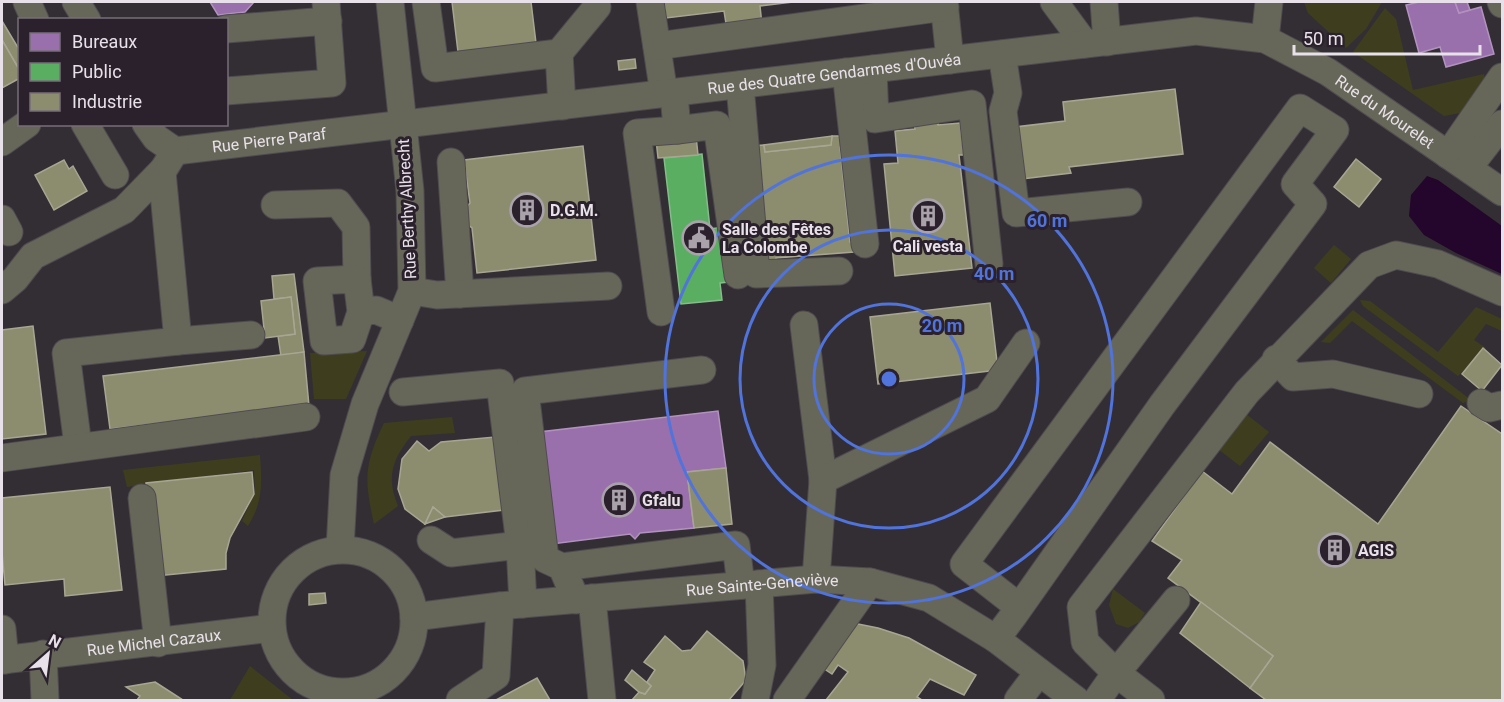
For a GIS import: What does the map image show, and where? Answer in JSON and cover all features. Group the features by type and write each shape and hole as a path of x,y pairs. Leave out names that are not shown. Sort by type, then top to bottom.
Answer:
{"street":[{"path":"27,2 34,18"},
{"path":"76,2 86,18"},
{"name":"Rue Berthy Albrecht","path":"340,549 344,475 365,404 412,291 410,191 390,2"},
{"path":"426,2 435,68 560,53"},
{"path":"562,106 560,53 597,7 596,2"},
{"path":"650,2 657,46 677,130"},
{"path":"1054,2 1096,43"},
{"path":"1096,43 1104,2"},
{"path":"1265,39 1269,2"},
{"path":"657,46 945,4 950,60"},
{"path":"228,29 327,11 332,83 228,92"},
{"name":"Rue des Quatre Gendarmes d'Ouvéa","path":"403,125 1196,31 1265,39"},
{"name":"Rue du Mourelet","path":"1265,39 1328,72 1503,192"},
{"path":"1002,54 1008,93 1003,111 1016,213 1128,202"},
{"path":"873,69 876,119 972,104 989,264"},
{"path":"846,72 864,244"},
{"path":"1458,162 1503,77"},
{"path":"740,85 756,274 839,271"},
{"path":"996,639 1019,607 1162,405 1313,204 1295,184 1335,130 1300,108 964,564 1019,607"},
{"path":"1458,162 1503,124"},
{"name":"Rue Pierre Paraf","path":"169,160 403,125"},
{"path":"661,312 637,133 717,125 738,275"},
{"path":"2,142 24,126"},
{"path":"86,126 115,175"},
{"path":"147,126 169,160 178,341"},
{"path":"2,290 15,279 33,256 124,210 169,160"},
{"path":"452,162 460,294"},
{"path":"410,191 453,190"},
{"path":"275,205 338,203 356,227 357,279 361,312 352,339 324,341 317,281 357,279"},
{"path":"1151,700 1116,673 1085,642 1081,608 1143,524 1276,359 1369,265 1396,255 1438,264 1503,292"},
{"path":"412,291 437,295 608,286"},
{"path":"361,312 376,310 400,320"},
{"path":"804,325 824,480 816,579"},
{"path":"78,446 66,353 251,334"},
{"path":"824,480 987,399 1026,343"},
{"path":"1276,359 1293,377 1333,374 1419,394"},
{"path":"602,700 584,599 562,567 545,559 525,391 702,370"},
{"path":"403,393 500,383 520,545 511,605 496,676 460,700"},
{"path":"2,459 78,446 306,417"},
{"path":"142,498 158,643"},
{"path":"430,540 451,554 520,545"},
{"path":"562,567 736,545 750,584 762,665 755,700"},
{"path":"340,549 372,556 382,561 399,576 410,595 414,617 412,638 404,658 381,680 352,696 308,683 290,669 278,650 272,628 273,605 282,583 297,566 317,554 340,549"},
{"name":"Rue Sainte-Geneviève","path":"414,617 511,605 750,584 816,579 870,582 929,598 996,639 1076,700"},
{"path":"788,700 870,582"},
{"path":"1097,700 1116,673 1176,600"},
{"name":"Rue Michel Cazaux","path":"3,660 158,643 255,628 272,628"},
{"path":"2,629 3,660"},
{"path":"43,654 45,700"},
{"path":"1018,700 1039,672"}],"shaded area":[{"path":"1304,2 1382,2 1366,29 1346,48 1308,13"},
{"path":"1385,8 1396,19 1413,90 1484,74 1485,82 1460,113 1444,116 1353,52"},
{"path":"1427,176 1438,180 1502,226 1502,274 1424,235 1409,216 1411,195"},
{"path":"1334,245 1351,259 1331,283 1314,268"},
{"path":"1360,300 1370,301 1438,352 1476,307 1502,319 1502,331 1486,324 1474,340 1486,348 1458,376 1363,306"},
{"path":"1353,310 1471,400 1463,403 1352,321 1330,343 1321,342"},
{"path":"367,351 346,399 314,399 310,353"},
{"path":"1246,414 1269,432 1240,466 1218,449"},
{"path":"452,417 455,433 411,436 404,445 395,461 392,477 394,496 398,506 374,524 367,483 368,472 369,462 384,423"},
{"path":"260,455 259,500 248,526 242,521 255,492 254,470 127,487 123,470"},
{"path":"1113,589 1145,613 1139,622 1128,628 1116,624 1109,605"},
{"path":"250,666 293,700 230,700"}],"building: Bureaux":[{"path":"210,2 254,2 245,12 218,15"},
{"path":"1419,2 1455,2 1459,13 1481,7 1494,54 1446,67 1440,47 1419,53 1406,5"},
{"path":"1455,2 1467,2 1470,10 1459,13"},
{"name":"Gfalu","path":"718,411 726,468 687,472 694,528 640,533 635,539 630,534 552,544 539,432"}],"building: Public":[{"name":"Salle des Fêtes La Colombe","path":"702,154 710,229 723,227 729,282 720,283 722,300 681,304 664,158"}],"building: Industrie":[{"path":"452,2 531,2 536,43 458,52"},
{"path":"664,2 793,2 760,6 762,25 727,30 724,11 666,18"},
{"path":"2,21 18,48 18,68 2,40"},
{"path":"2,40 18,68 18,79 2,88"},
{"path":"635,59 636,68 619,70 618,61"},
{"path":"1175,89 1183,154 1069,167 1071,173 1022,179 1015,127 1065,121 1063,102"},
{"name":"Cali vesta","path":"938,119 938,125 960,123 964,155 959,155 972,268 895,276 884,164 898,163 895,131 915,129 914,122"},
{"path":"696,136 698,155 658,158 656,139"},
{"path":"832,136 842,136 843,146 840,147 850,242 853,242 854,252 776,258 776,261 766,262 751,146 764,145 765,152 831,145"},
{"path":"832,136 831,145 765,152 764,145"},
{"name":"D.G.M.","path":"583,146 596,260 477,273 472,228 458,217 470,203 464,160"},
{"path":"1356,159 1381,179 1359,207 1334,187"},
{"path":"64,160 69,169 73,166 87,191 54,210 35,175"},
{"path":"294,274 304,352 281,356 278,336 295,334 291,297 274,299 272,276"},
{"path":"291,297 295,334 265,338 261,301"},
{"path":"990,303 998,370 878,384 870,317"},
{"path":"33,326 46,434 2,439 2,330"},
{"path":"1483,348 1502,365 1482,391 1462,374"},
{"path":"304,352 309,406 110,429 103,376"},
{"name":"AGIS","path":"1461,406 1502,434 1502,700 1266,700 1250,688 1273,656 1168,578 1182,560 1152,541 1202,471 1232,494 1270,442 1378,524"},
{"path":"495,437 504,510 445,517 433,507 425,524 405,509 398,489 402,459 417,441 429,451 441,442"},
{"path":"726,468 732,524 694,528 687,472"},
{"path":"252,472 254,494 230,538 226,553 226,569 156,576 146,483"},
{"path":"110,487 122,590 65,596 64,579 5,585 2,552 2,498"},
{"path":"433,507 445,517 425,524"},
{"path":"325,593 326,603 309,605 309,594"},
{"path":"1201,602 1273,656 1250,688 1180,633"},
{"path":"853,623 909,638 976,675 964,695 930,679 917,697 922,700 826,700 848,672 838,665 832,674 820,666"},
{"path":"707,631 743,661 746,680 729,700 632,700 639,692 645,694 651,686 647,682 655,670 644,662 665,636 682,651 691,650"},
{"path":"632,670 651,686 645,694 639,692 625,680"},
{"path":"537,678 550,700 496,700"},
{"path":"155,682 183,700 137,700 140,696 126,687"}],"place":[{"name":"D.G.M.","path":"527,210"},
{"name":"Cali vesta","path":"928,216"},
{"name":"Salle des Fêtes La Colombe","path":"699,238"},
{"name":"Gfalu","path":"619,500"},
{"name":"AGIS","path":"1335,550"}]}
